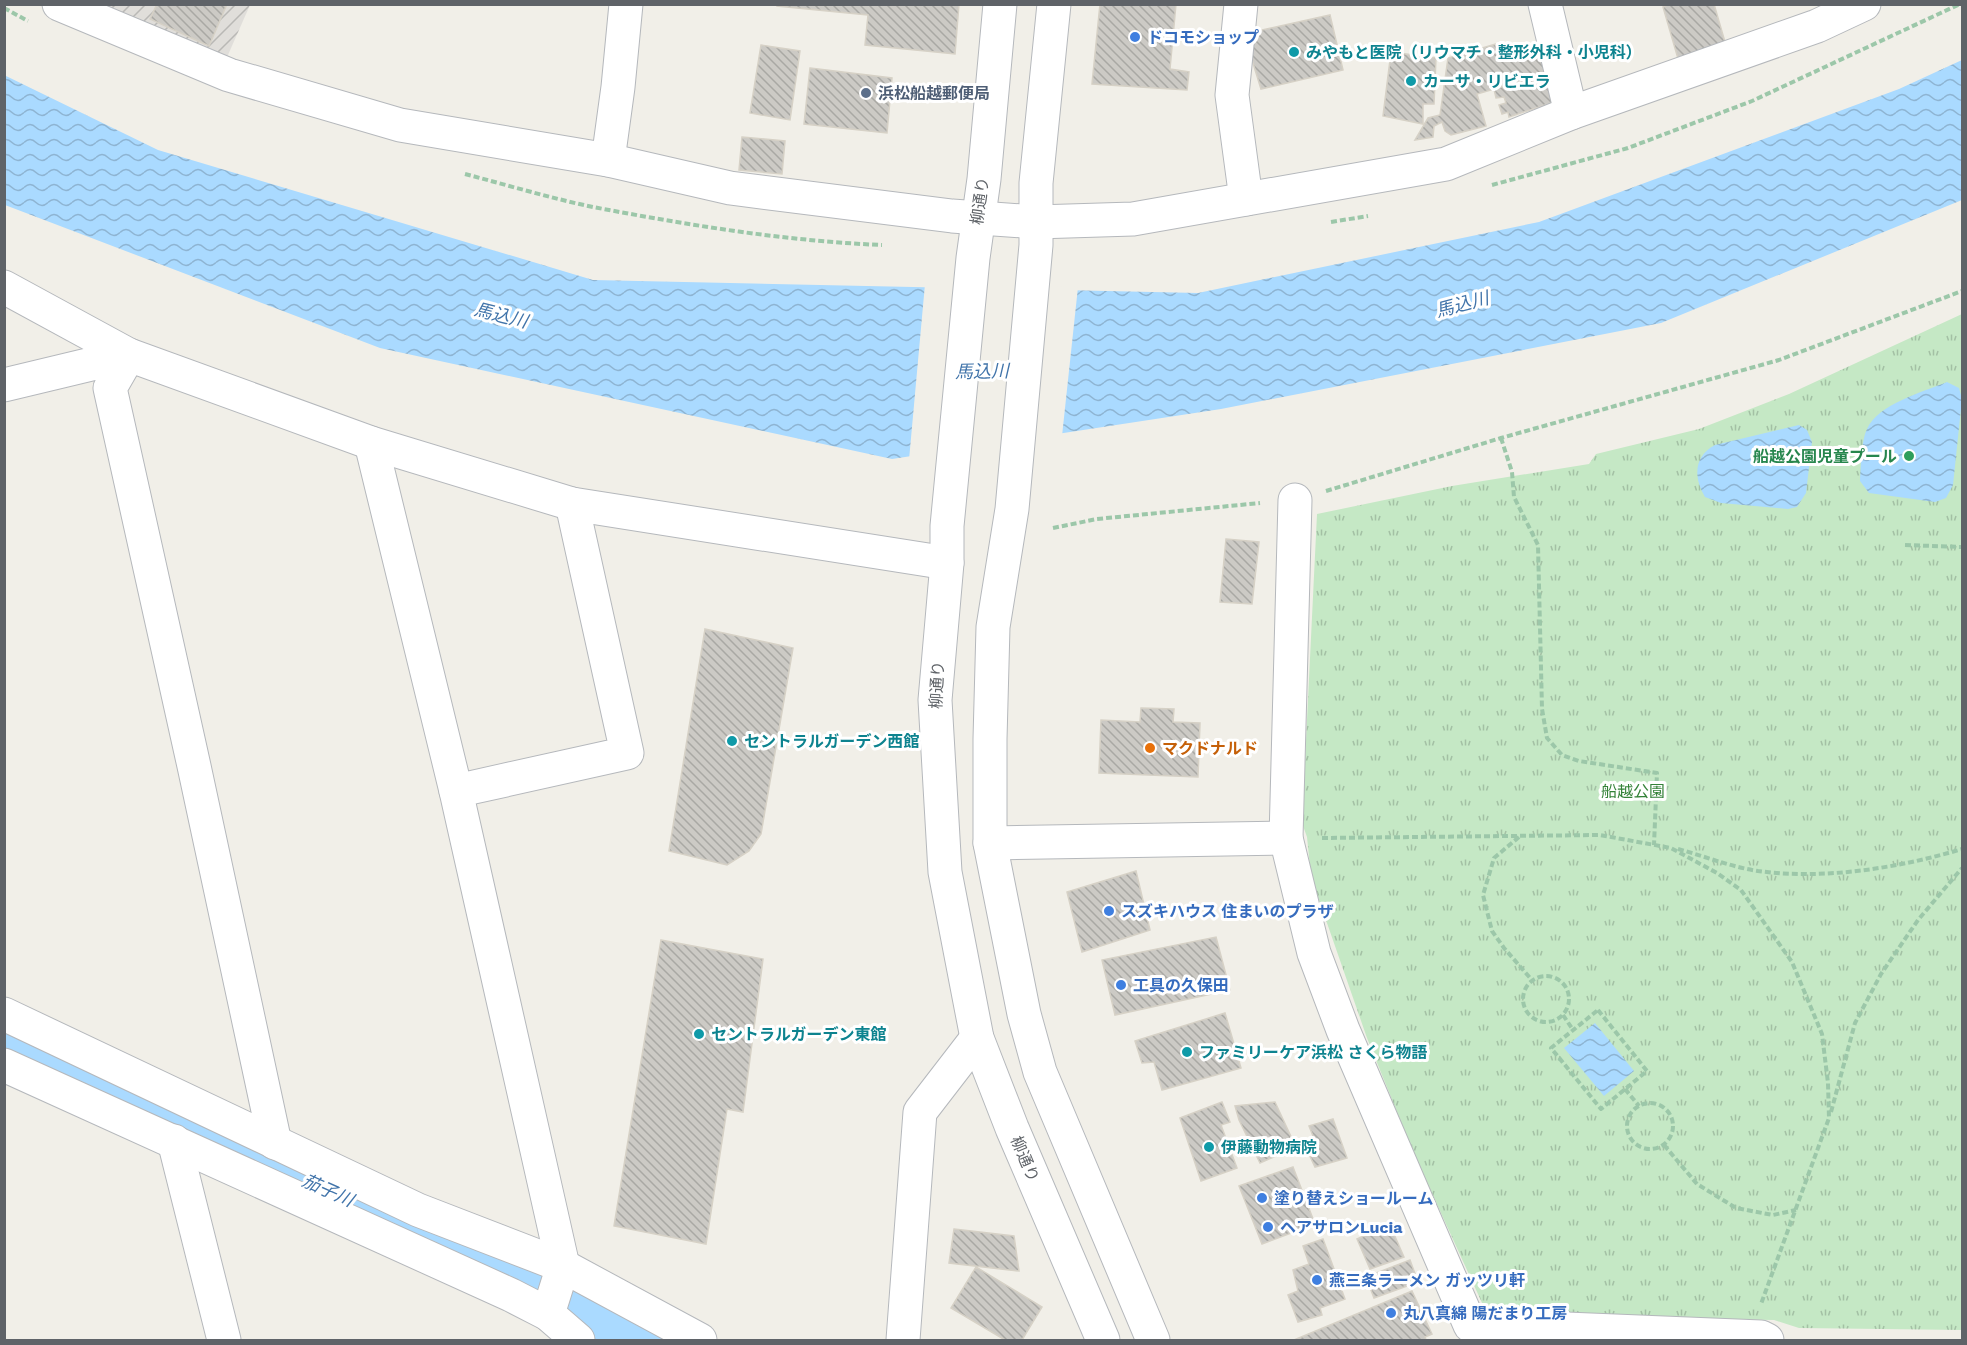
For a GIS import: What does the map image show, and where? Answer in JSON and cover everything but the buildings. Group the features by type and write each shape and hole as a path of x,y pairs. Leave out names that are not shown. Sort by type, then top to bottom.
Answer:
{"street":[{"path":"58,4 229,75 400,124 608,160 730,188 978,218 1036,233 1133,219 1446,164 1571,113 1817,26 1864,4"},
{"path":"608,160 626,4"},
{"name":"柳通り","path":"1000,4 984,179 973,258 948,526 935,700 944,861 977,1038 1012,1128 1103,1341"},
{"path":"1054,4 1036,183 1036,233 1012,509 993,627 990,843 1024,1014 1040,1072 1153,1341"},
{"path":"1241,4 1232,95 1246,199"},
{"path":"1545,4 1571,113"},
{"path":"4,287 129,354 371,443 572,504 946,563"},
{"path":"4,386 129,354"},
{"path":"129,354 110,388 275,1143"},
{"path":"371,443 456,790 563,1266 548,1314"},
{"path":"1295,500 1286,838 1314,953 1344,1030 1470,1325 1764,1339"},
{"path":"456,790 627,753 572,504"},
{"path":"990,843 1286,838"},
{"path":"5,1012 418,1210 563,1266 700,1341"},
{"path":"903,1341 920,1112 977,1038"},
{"path":"4,1065 437,1260 548,1314 578,1341"},
{"path":"174,1141 224,1341"}],"path":[{"path":"1053,528 1097,519 1295,500 1501,438 1779,360 1962,291"},
{"path":"1501,438 1512,472 1514,496 1538,545 1542,710 1547,738 1562,755 1579,761 1657,773 1654,845"},
{"path":"1905,545 1962,547"},
{"path":"1286,838 1600,835 1671,848 1756,871 1799,874 1858,870 1914,862 1962,849"},
{"path":"1519,836 1494,858 1484,896 1492,931 1531,979"},
{"path":"1671,848 1717,873 1741,890 1792,962 1822,1034 1828,1083 1829,1118"},
{"path":"1764,1339 1761,1305 1829,1118 1855,1023 1881,974 1918,921 1962,868"},
{"path":"1550,975 1563,982 1570,997 1569,1005 1563,1014 1553,1021 1545,1022 1531,1017 1526,1011 1522,996 1531,979 1550,975"},
{"path":"1598,1010 1647,1071 1601,1109 1551,1047 1573,1030 1598,1010"},
{"path":"1563,1014 1573,1030"},
{"path":"1625,1089 1639,1106"},
{"path":"1646,1103 1661,1105 1672,1117 1674,1132 1664,1145 1650,1150 1635,1144 1631,1139 1627,1124 1633,1110 1639,1106 1646,1103"},
{"path":"1664,1145 1698,1184 1736,1208 1773,1215 1797,1210"}],"shaded area":[{"path":"82,5 250,5 224,64"}],"green space":[{"name":"船越公園","path":"1962,314 1962,1330 1799,1328 1774,1320 1488,1316 1414,1154 1367,1038 1311,877 1307,837 1302,823 1317,514 1452,486 1589,464 1596,454 1699,429 1789,394"}],"water":[{"name":"馬込川","path":"1962,60 1962,200 1661,323 1221,409 892,459 380,348 5,205 4,75 158,150 593,280 1198,293 1539,222 1899,89"},
{"name":"船越公園児童プール","path":"1947,382 1959,388 1962,399 1953,485 1946,498 1935,502 1869,493 1860,481 1864,440 1873,420 1902,400"},
{"name":"船越公園児童プール","path":"1799,425 1807,430 1812,442 1806,493 1797,507 1788,509 1721,503 1705,497 1697,475 1699,461 1708,450 1715,445"},
{"path":"1595,1023 1634,1071 1604,1096 1564,1048"}],"pier":[{"path":"925,284 1078,287 1062,436 909,460"}],"waterway":[{"name":"茄子川","path":"4,1043 588,1308 649,1340"}],"place":[{"name":"ドコモショップ","path":"1135,37"},
{"name":"みやもと医院（リウマチ・整形外科・小児科）","path":"1294,52"},
{"name":"カーサ・リビエラ","path":"1411,81"},
{"name":"浜松船越郵便局","path":"866,93"},
{"name":"船越公園児童プール","path":"1909,456"},
{"name":"セントラルガーデン西館","path":"732,741"},
{"name":"マクドナルド","path":"1150,748"},
{"name":"スズキハウス 住まいのプラザ","path":"1109,911"},
{"name":"工具の久保田","path":"1121,985"},
{"name":"セントラルガーデン東館","path":"699,1034"},
{"name":"ファミリーケア浜松 さくら物語","path":"1187,1052"},
{"name":"伊藤動物病院","path":"1209,1147"},
{"name":"塗り替えショールーム","path":"1262,1198"},
{"name":"ヘアサロンLucia","path":"1268,1227"},
{"name":"燕三条ラーメン ガッツリ軒","path":"1317,1280"},
{"name":"丸八真綿 陽だまり工房","path":"1391,1313"}]}
